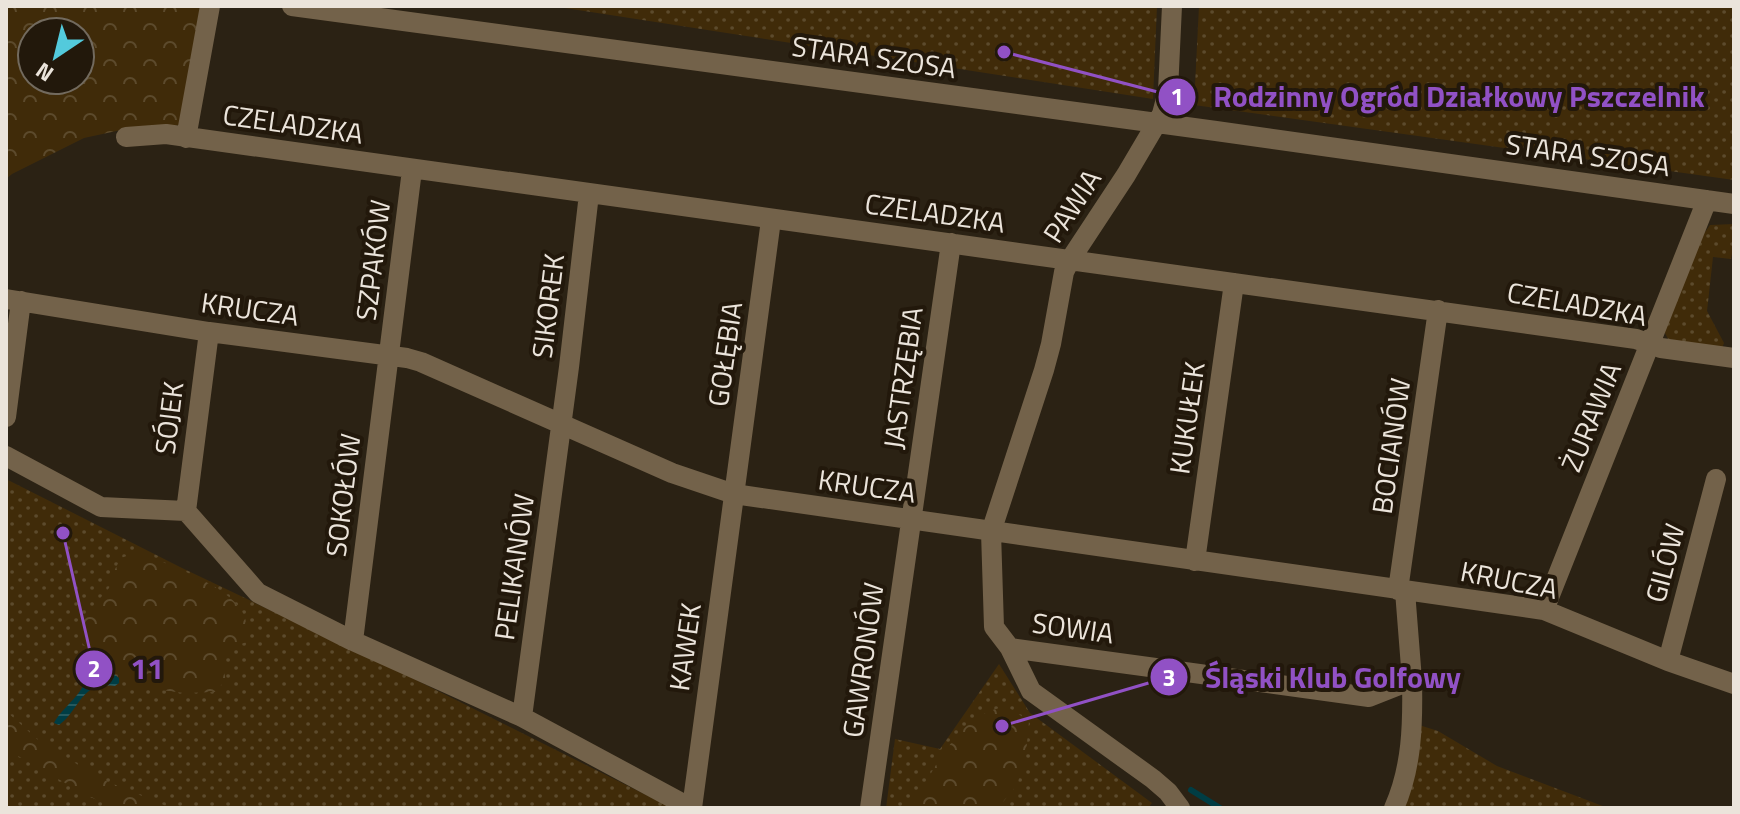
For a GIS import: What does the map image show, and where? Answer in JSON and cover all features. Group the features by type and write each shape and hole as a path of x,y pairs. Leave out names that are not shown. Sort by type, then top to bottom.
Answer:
{"street":[{"path":"186,138 210,6"},
{"name":"STARA SZOSA","path":"292,6 1734,204"},
{"name":"PAWIA","path":"991,532 1044,370 1064,272 1162,114 1168,91 1172,6"},
{"name":"CZELADZKA","path":"126,137 166,134 1438,310 1636,339 1661,348 1734,358"},
{"name":"SZPAKÓW","path":"389,357 412,170"},
{"name":"SIKOREK","path":"562,425 589,194"},
{"name":"ŻURAWIA","path":"1544,610 1707,200"},
{"name":"GOŁĘBIA","path":"734,494 771,220"},
{"name":"JASTRZĘBIA","path":"912,520 951,243"},
{"name":"KUKUŁEK","path":"1195,561 1234,283"},
{"path":"6,417 13,300"},
{"name":"KRUCZA","path":"13,300 209,332 407,358 434,367 672,473 734,494 1544,610 1668,661 1734,684"},
{"name":"BOCIANÓW","path":"1402,590 1438,310"},
{"name":"SÓJEK","path":"186,511 209,332"},
{"name":"SOKOŁÓW","path":"353,641 389,357"},
{"name":"PELIKANÓW","path":"522,717 562,425"},
{"path":"6,456 101,507 186,511 258,593 353,641 522,717 691,808"},
{"name":"GILÓW","path":"1668,661 1716,479"},
{"name":"KAWEK","path":"691,808 734,494"},
{"name":"GAWRONÓW","path":"870,808 912,520"},
{"name":"SOWIA","path":"991,532 994,627 1010,648 1031,691 1153,779 1180,808"},
{"path":"1394,808 1402,791 1413,719 1402,590"},
{"name":"SOWIA","path":"1010,648 1369,697 1412,680"}],"green space":[{"path":"6,6 200,6 181,125 121,130 84,138 6,179"},
{"path":"552,6 1157,6 1153,99"},
{"path":"1199,6 1734,6 1734,180 1194,105"},
{"path":"1734,224 1731,259 1713,257 1707,311 1724,343 1722,348 1668,339 1664,331 1703,235 1710,225"},
{"path":"6,479 182,568 408,676 672,808 6,808"},
{"path":"138,552 219,589 243,614 247,642 231,647 222,664 226,680 215,692 184,693 138,687 107,667 82,643 82,619 109,588 121,558"},
{"path":"999,664 1030,713 1152,803 1148,808 886,808 895,739 940,749"},
{"path":"1006,706 1029,721 1026,754 1017,785 998,808 911,808 943,754 963,729 988,712"},
{"path":"6,711 37,739 99,778 171,808 115,808 6,749"},
{"path":"1419,725 1438,731 1497,766 1608,808 1402,808"}],"water":[{"path":"85,653 119,678 119,683 95,687 66,719 59,725 54,723 83,687 87,673"}],"waterway":[{"path":"1191,790 1220,808"}],"place":[{"name":"Rodzinny Ogród Działkowy Pszczelnik","path":"1004,52"},
{"name":"11","path":"63,533"},
{"name":"Śląski Klub Golfowy","path":"1002,726"}]}
